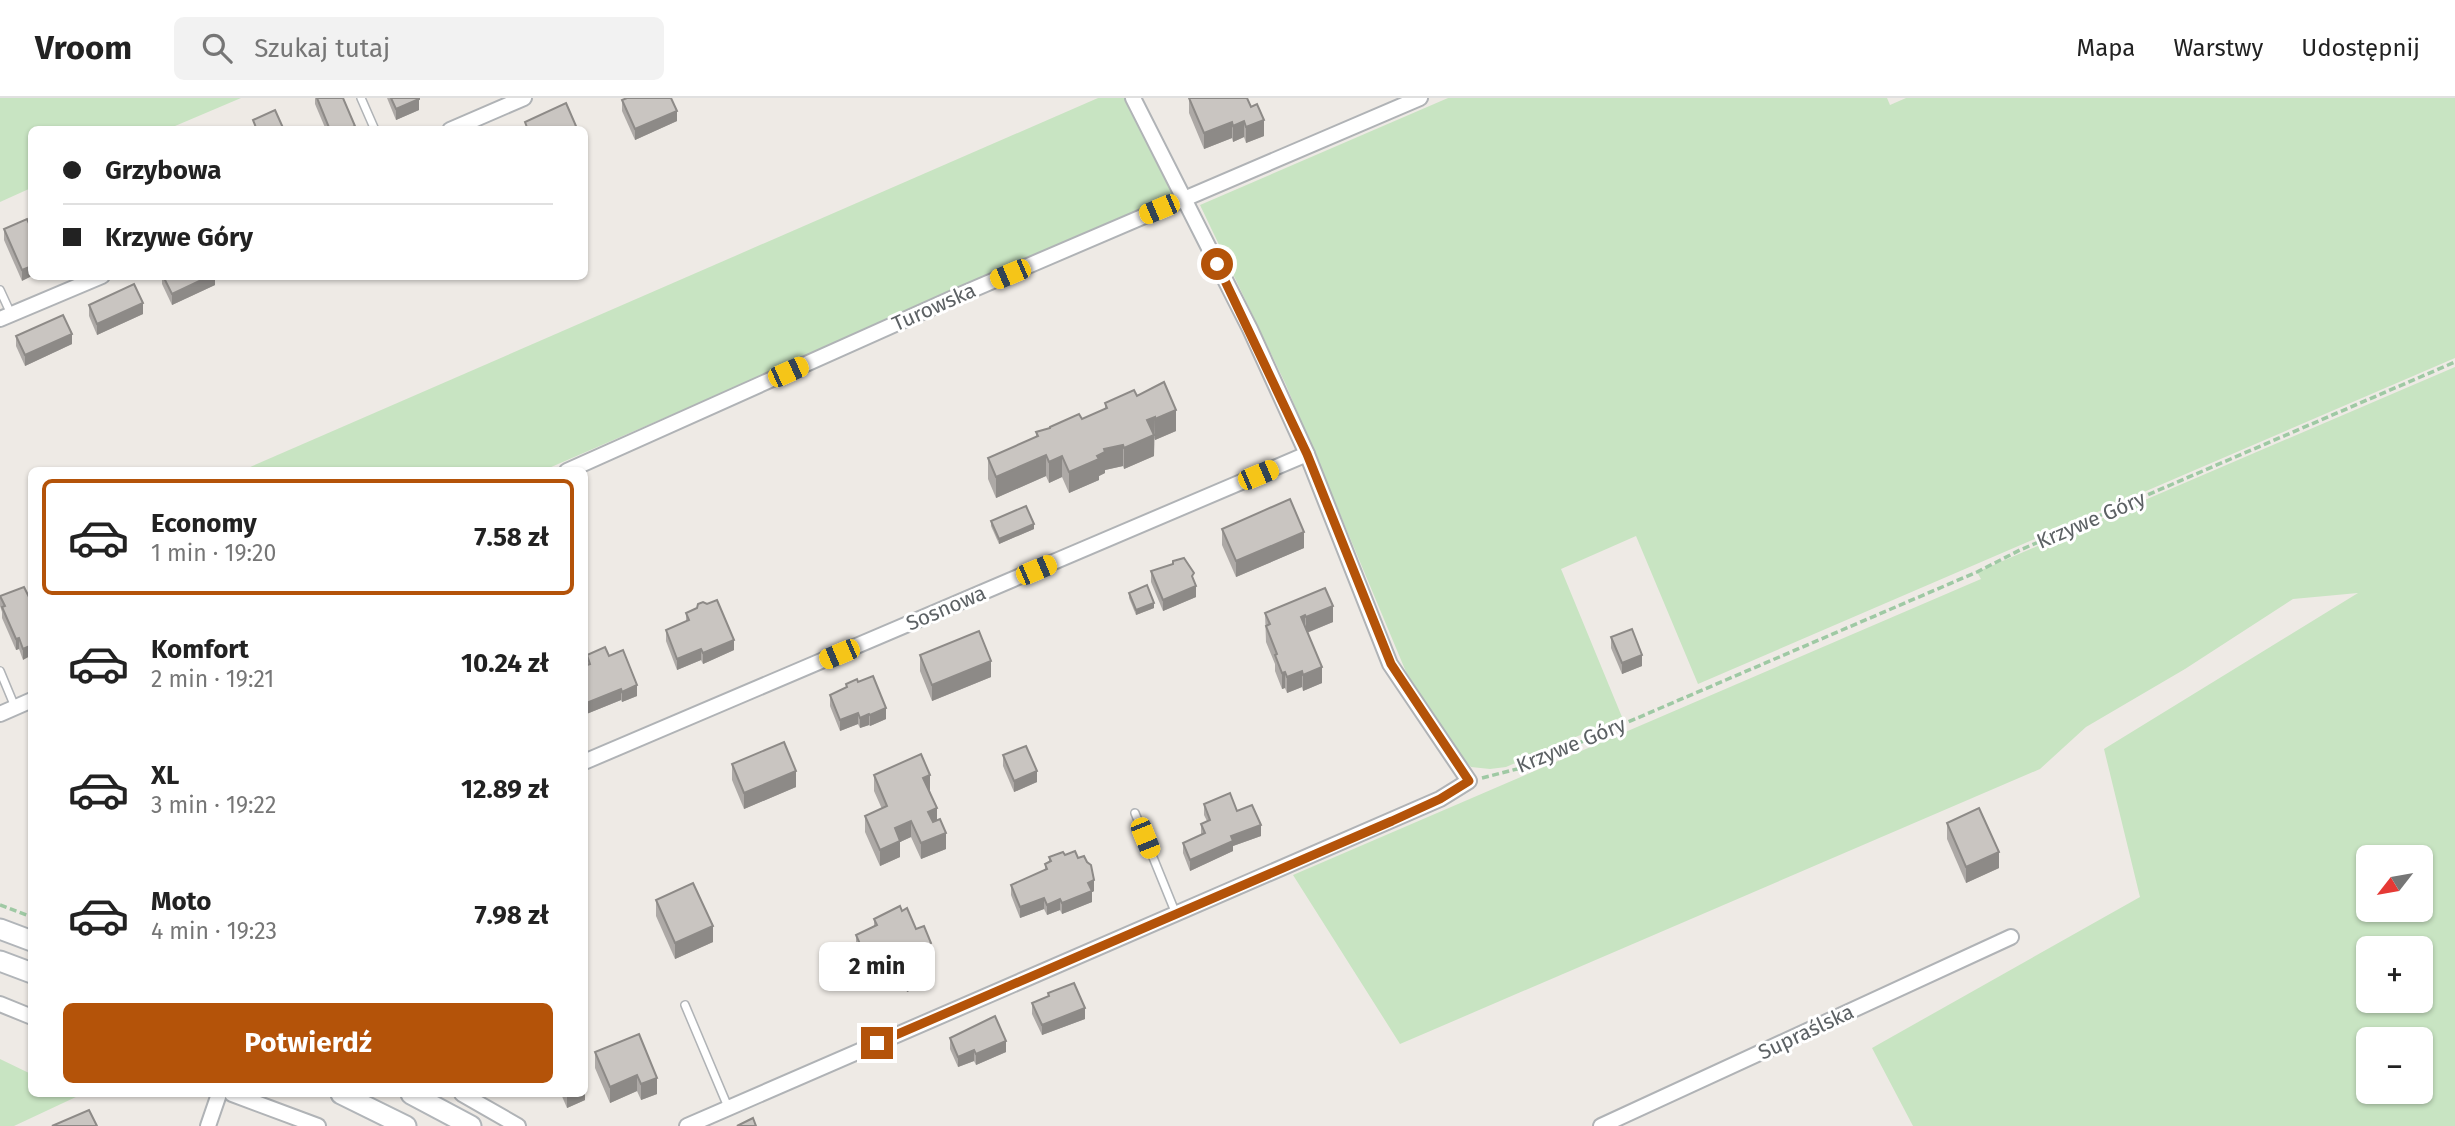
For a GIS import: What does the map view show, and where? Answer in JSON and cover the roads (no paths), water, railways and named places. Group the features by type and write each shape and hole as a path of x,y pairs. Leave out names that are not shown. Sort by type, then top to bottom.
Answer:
{"main road":[{"path":"0,929 28,940"},
{"path":"0,961 28,972"},
{"path":"347,1097 405,1126"},
{"path":"417,1097 471,1126"}],"street":[{"path":"687,1126 1440,799 1469,781 1391,664 1307,454 1250,330 1133,98"},
{"name":"Turowska","path":"576,467 960,295 1420,98"},
{"path":"459,126 517,100"},
{"path":"6,317 93,280"},
{"name":"Sosnowa","path":"588,760 1307,454"},
{"path":"0,714 28,703"},
{"name":"Supraślska","path":"1601,1126 2011,937"},
{"path":"0,1004 28,1015"},
{"path":"208,1126 218,1097"},
{"path":"240,1097 318,1126"},
{"path":"467,1097 518,1126"}],"lane":[{"path":"361,98 373,126"},
{"path":"0,290 6,317"},
{"path":"0,671 15,708"},
{"path":"1135,813 1177,915"},
{"path":"685,1005 728,1107"}]}
